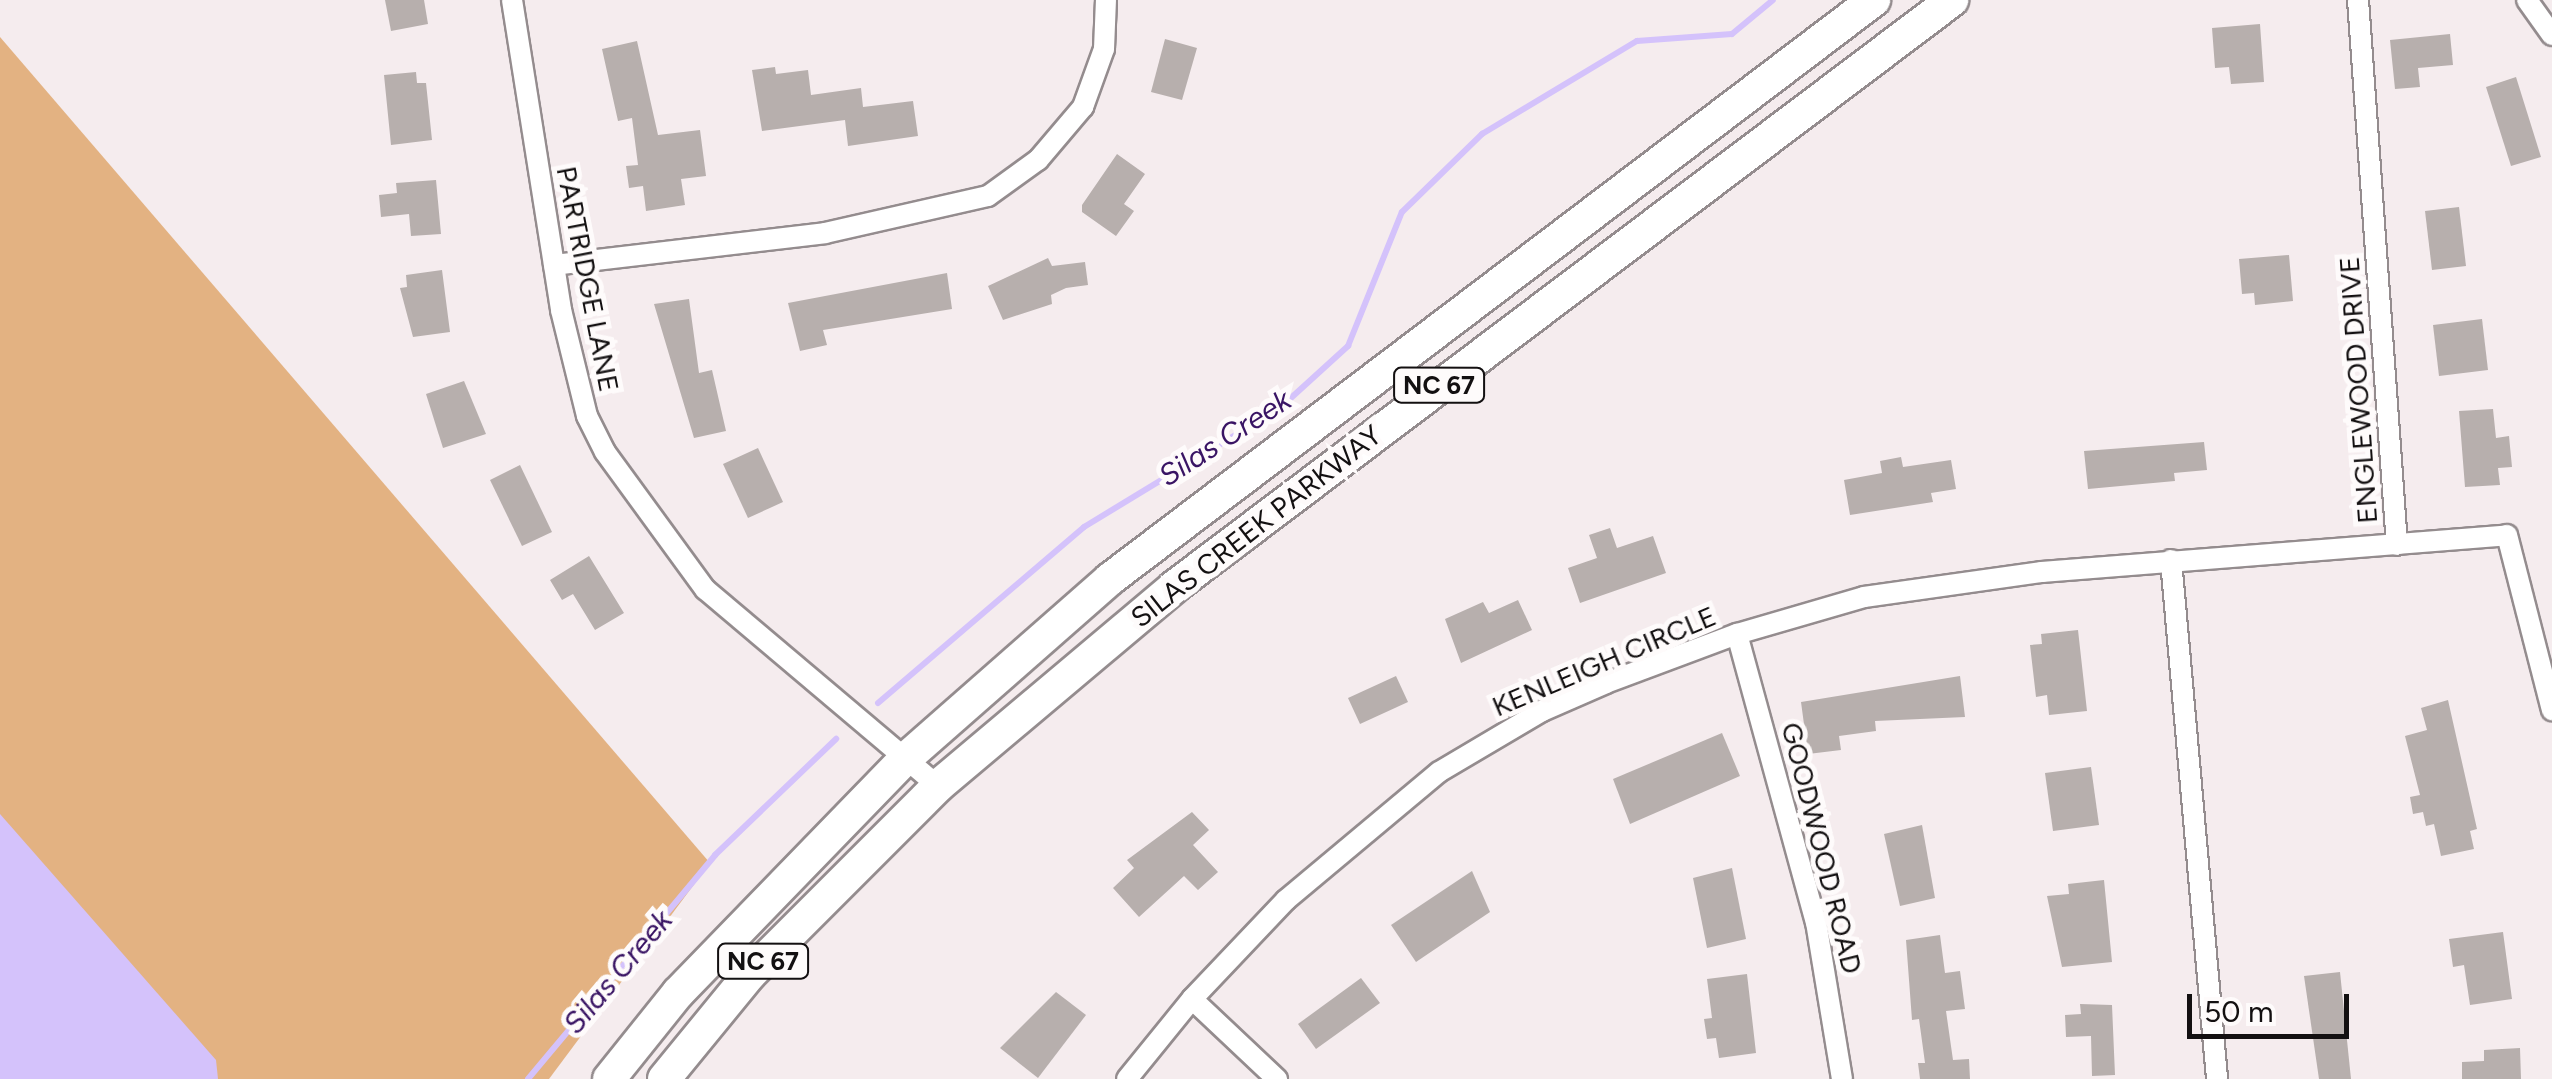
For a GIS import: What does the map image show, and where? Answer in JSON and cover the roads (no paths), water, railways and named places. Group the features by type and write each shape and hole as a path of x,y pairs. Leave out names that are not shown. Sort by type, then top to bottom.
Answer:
{"main road":[{"name":"SILAS CREEK PARKWAY","path":"609,1079 678,993 902,761 1221,490 1874,0"},
{"name":"SILAS CREEK PARKWAY","path":"664,1079 750,974 938,786 1261,516 1811,112 1952,0"}],"street":[{"name":"PARTRIDGE LANE","path":"512,0 554,265 587,416 685,567 902,761 938,786"},
{"path":"554,265 825,233 988,196 1038,160 1083,107 1104,49 1106,0"},
{"name":"ENGLEWOOD DRIVE","path":"2358,0 2397,545 2507,534 2552,710"},
{"path":"2528,0 2552,35"},
{"name":"KENLEIGH CIRCLE","path":"1128,1079 1192,998 1286,900 1438,772 1542,711 1736,634 1933,584 2171,560 2397,545"},
{"path":"2171,560 2217,1079"},
{"name":"GOODWOOD ROAD","path":"1736,634 1816,922 1842,1079"},
{"path":"1192,998 1277,1079"}],"waterway":[{"name":"Silas Creek","path":"878,703 1084,527 1281,407 1348,346 1402,212 1482,134 1637,41 1732,34 1773,0"},
{"name":"Silas Creek","path":"528,1079 715,855 836,739"}]}
